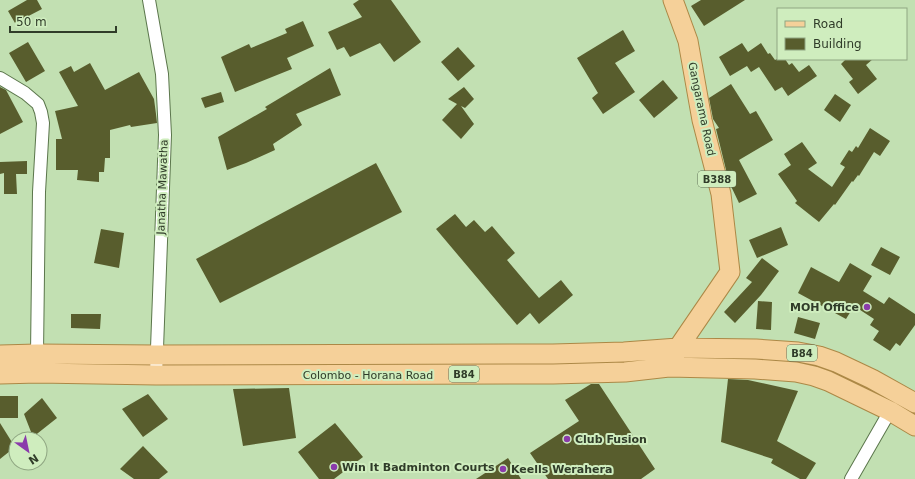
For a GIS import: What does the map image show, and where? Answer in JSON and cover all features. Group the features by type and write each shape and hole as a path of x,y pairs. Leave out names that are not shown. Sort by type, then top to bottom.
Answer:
{"main road":[{"name":"Gangarama Road","path":"669,367 678,348 730,272 721,194 702,120 688,41 673,0"},
{"name":"Colombo - Horana Road","path":"0,355 471,354 624,352 678,348 756,349 798,352 819,356 836,362 915,403"},
{"path":"471,354 471,374"},
{"name":"Colombo - Horana Road","path":"0,374 471,374 625,372 669,367 755,369 796,372 814,376 828,381 915,426"}],"street":[{"name":"Janatha Mawatha","path":"149,0 162,74 165,135 156,375"},
{"path":"0,78 38,104 43,123 39,192 37,354"},
{"path":"851,479 890,412"}],"building":[{"path":"27,0 37,0 42,9 15,23 8,11"},
{"path":"359,0 391,0 421,42 394,62 380,43 350,57 344,47 337,50 328,32 362,17 353,4"},
{"path":"701,0 745,0 704,26 691,6"},
{"path":"303,21 314,46 287,58 292,69 235,92 221,57 249,44 251,48 287,33 285,29"},
{"path":"623,30 635,51 615,63 635,92 603,114 592,98 598,93 577,58"},
{"path":"28,42 45,71 26,82 9,53"},
{"path":"742,43 748,52 761,43 768,54 770,53 775,60 786,60 789,65 792,63 799,72 809,65 817,76 788,96 782,87 775,91 759,67 751,72 747,66 730,76 719,57"},
{"path":"458,47 475,66 458,81 441,62"},
{"path":"845,60 872,60 866,65 877,79 858,94 849,82 853,79 841,64"},
{"path":"90,63 105,90 139,72 154,99 157,123 131,127 130,125 110,130 110,158 105,158 104,172 99,172 99,182 77,180 78,170 56,170 56,139 62,139 55,111 78,106 59,72 71,66 74,72"},
{"path":"330,68 341,95 296,114 302,125 273,144 275,150 227,170 218,137 267,109 265,107"},
{"path":"663,80 678,98 654,118 639,100"},
{"path":"731,84 750,114 756,111 773,140 739,160 757,194 739,203 729,182 716,129 719,128 713,119 709,98"},
{"path":"0,87 6,90 23,122 0,134"},
{"path":"464,87 474,99 465,108 461,106 474,124 461,139 442,120 457,104 448,99"},
{"path":"221,92 224,102 205,108 201,98"},
{"path":"835,94 851,105 840,122 824,110"},
{"path":"870,128 890,141 880,156 874,152 859,176 858,175 853,182 852,181 835,205 834,204 819,222 795,203 797,201 778,174 791,165 784,154 802,142 817,163 808,169 832,187 845,167 840,164 849,150 852,152 856,146 858,148"},
{"path":"27,161 27,174 16,174 17,194 4,194 4,173 0,174 0,162"},
{"path":"376,163 402,212 220,303 196,259"},
{"path":"455,214 466,227 474,220 485,232 492,226 515,253 507,260 539,298 561,280 573,295 539,324 530,313 517,325 436,229"},
{"path":"781,227 788,245 757,258 749,240"},
{"path":"101,229 124,233 119,268 94,263"},
{"path":"881,247 900,257 890,275 871,265"},
{"path":"762,258 779,271 761,295 735,323 724,312 752,282 746,278"},
{"path":"850,263 872,276 863,291 884,304 889,297 915,314 915,325 900,346 896,343 890,351 873,340 879,331 870,325 874,319 854,306 846,319 798,293 811,267 839,282"},
{"path":"758,301 772,302 771,330 756,329"},
{"path":"71,314 101,314 100,329 71,328"},
{"path":"798,317 820,323 815,339 794,333"},
{"path":"728,379 748,380 798,391 777,441 816,463 806,479 800,479 771,463 773,459 721,442"},
{"path":"591,384 599,384 655,469 641,479 548,479 530,453 579,421 565,400"},
{"path":"289,388 296,438 243,446 233,389"},
{"path":"148,394 168,419 143,437 122,409"},
{"path":"0,396 18,396 18,418 0,418"},
{"path":"42,398 57,418 41,431 31,431 24,414"},
{"path":"0,423 8,436 8,453 0,459"},
{"path":"335,423 363,457 334,479 319,479 298,452"},
{"path":"143,446 168,472 159,479 134,479 120,469"},
{"name":"Keells Werahera","path":"508,458 521,479 476,479"}],"place":[{"name":"MOH Office","path":"867,307"},
{"name":"Club Fusion","path":"567,439"},
{"name":"Win It Badminton Courts","path":"334,467"},
{"name":"Keells Werahera","path":"503,469"}]}
